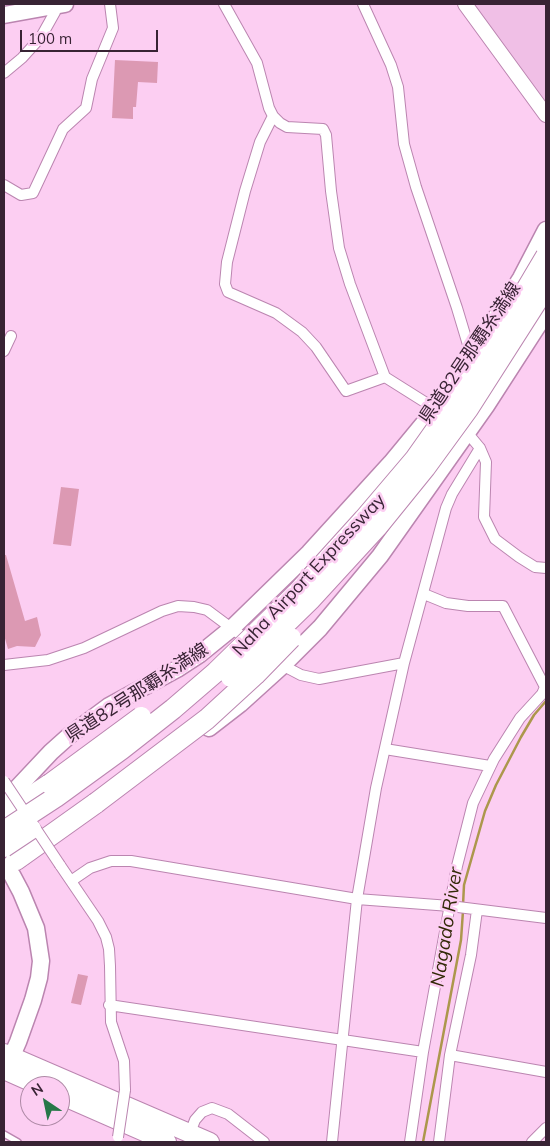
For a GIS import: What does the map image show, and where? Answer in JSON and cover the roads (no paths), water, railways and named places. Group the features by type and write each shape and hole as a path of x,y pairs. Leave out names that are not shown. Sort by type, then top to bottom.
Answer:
{"highway":[{"name":"Naha Airport Expressway","path":"9,863 64,808 131,760 226,681 311,599 371,522 456,401 492,347 546,256"},
{"name":"Naha Airport Expressway","path":"4,831 56,797 122,749 216,672 425,468 468,409 546,286"},
{"path":"4,814 50,784 193,679 371,522"},
{"path":"9,863 96,803 207,718 255,675 295,634 326,596 371,522"},
{"path":"6,1064 25,1076"},
{"path":"6,1064 210,1142"},
{"path":"70,1099 167,1142"}],"main road":[{"path":"4,15 59,5"},
{"name":"県道82号那覇糸満線","path":"4,802 51,752 82,725 123,698 177,669 200,654 232,628 310,553 391,463 436,408 473,355 521,278 546,230"},
{"path":"6,1064 33,1000 39,978 40,960 36,928 9,863 59,837 102,810 240,704 320,628 380,556 468,432 546,313"}],"street":[{"path":"4,185 21,195 33,193 63,129 86,108 92,79 113,28 110,4"},
{"path":"224,4 257,63 268,108 273,116 287,127 323,129 326,135 339,248 350,284 385,376 436,408 468,432 480,448 486,462 484,517 496,539 535,567 546,568"},
{"path":"364,4 398,87 404,144 416,187 458,308 469,348 473,355"},
{"path":"465,4 546,115"},
{"path":"4,73 22,58 41,37 59,5"},
{"path":"273,116 260,142 245,190 227,262 225,284 228,292 276,313 302,332 316,347 346,391 385,376"},
{"path":"4,351 11,336"},
{"path":"332,1142 356,898 376,788 404,663 446,508 452,494 480,448"},
{"path":"410,1142 423,1052 457,866 473,803 490,766 520,718 542,694 545,687 503,606 468,606 446,603 424,594"},
{"path":"4,665 48,660 84,648 162,611 178,606 207,610 282,666 301,675 319,679 404,663"},
{"path":"385,749 490,766"},
{"path":"4,781 98,921 106,937 110,966 109,1005 114,1033 124,1061 125,1090 116,1140"},
{"path":"70,881 90,868 111,861 131,861 356,898 450,906 546,918"},
{"path":"439,1142 450,1055 471,955 477,910"},
{"path":"109,1005 423,1052"},
{"path":"450,1055 546,1072"},
{"path":"190,1133 195,1120 202,1112 212,1108 228,1114 264,1142"},
{"path":"532,1142 546,1128"}],"lane":[{"path":"4,1134 18,1142"}],"waterway":[{"name":"Nagado River","path":"463,905 464,885 485,811 521,737 534,715 546,701"},
{"name":"Nagado River","path":"423,1142 461,940 463,911"}]}
